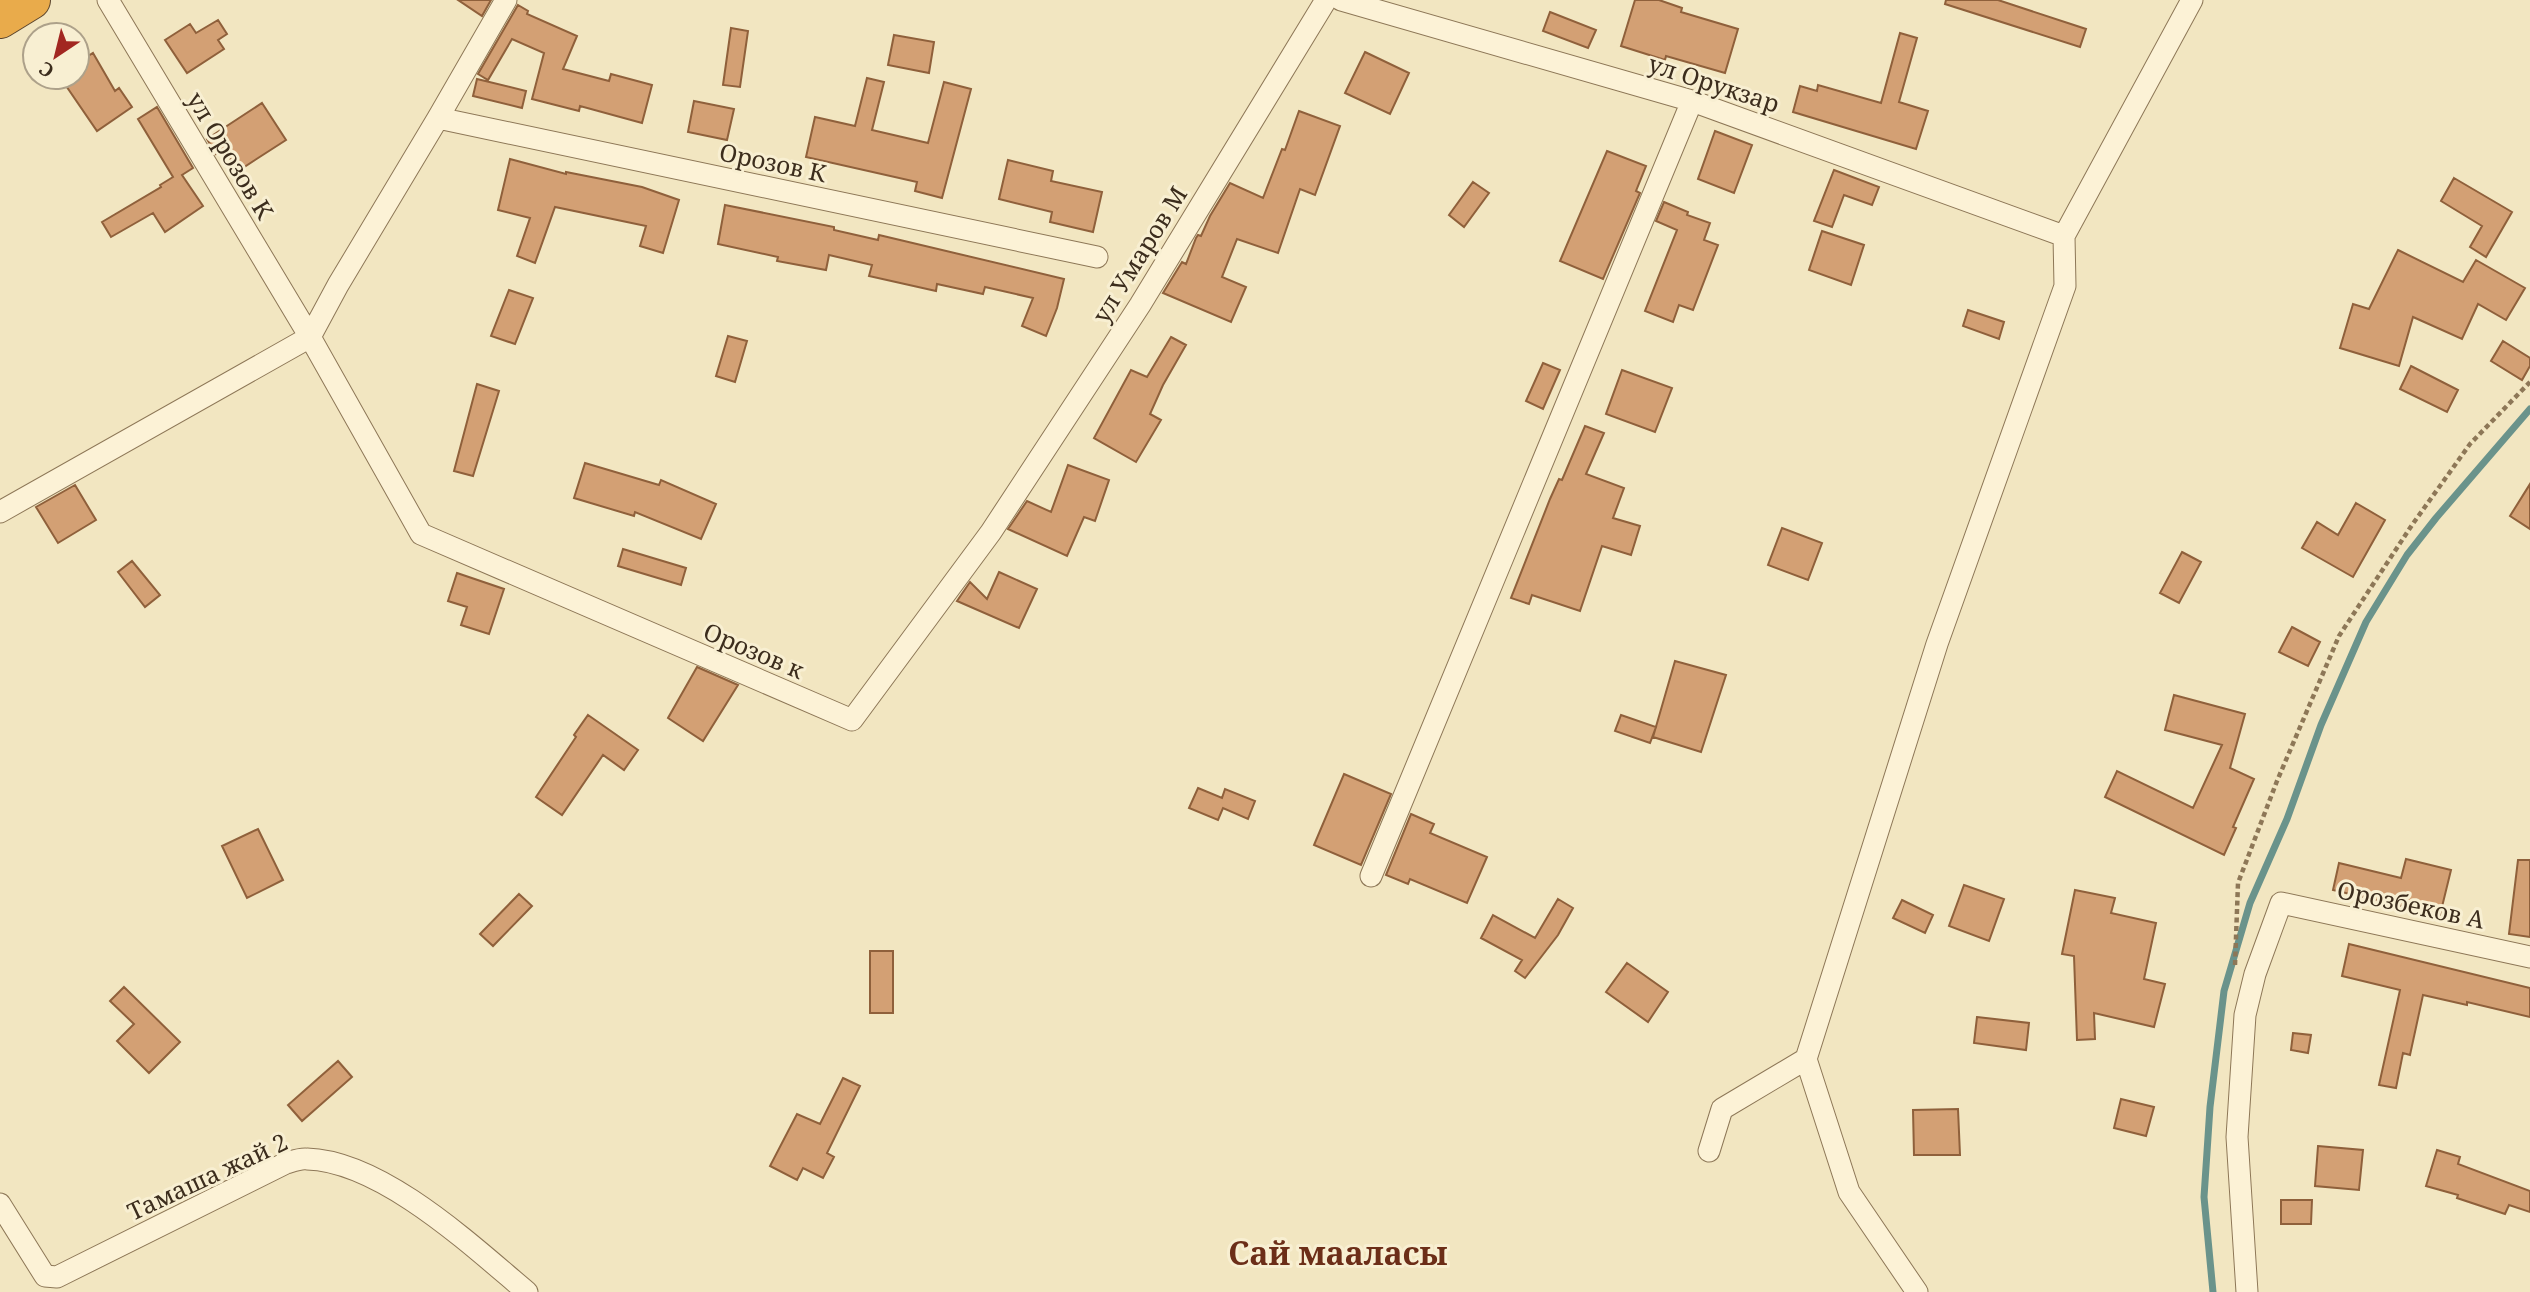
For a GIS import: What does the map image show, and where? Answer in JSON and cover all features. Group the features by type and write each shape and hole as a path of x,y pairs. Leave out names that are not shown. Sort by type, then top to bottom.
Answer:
{"highway":[{"path":"0,19 31,0"}],"street":[{"name":"ул Орозов К","path":"108,0 310,337 422,534"},
{"path":"0,512 310,337 506,0"},
{"name":"ул Умаров М","path":"991,532 1140,305 1326,0"},
{"name":"ул Орукзар","path":"1341,0 1692,101 2064,236"},
{"path":"1917,1292 1849,1192 1806,1059 1937,644 2064,286 2064,236 2192,0"},
{"path":"1371,876 1692,101"},
{"name":"Орозов К","path":"438,118 1097,257"},
{"name":"Орозов к","path":"422,534 852,720 991,532"},
{"name":"Орозбеков А","path":"2245,1015 2255,974 2281,903 2530,957"},
{"path":"2245,1015 2237,1137 2247,1292"},
{"path":"1709,1151 1722,1109 1806,1059"},
{"name":"Тамаша жай 2","path":"0,1204 45,1276 57,1277 286,1163 305,1158 332,1162 369,1177 430,1211 527,1292"}],"path":[{"path":"2245,1015 2234,984 2238,883 2277,781 2339,636 2412,525 2470,444 2530,383"}],"building":[{"path":"458,0 491,0 482,16"},
{"path":"1635,0 1659,0 1682,8 1681,12 1738,29 1725,73 1666,56 1665,60 1621,46"},
{"path":"1946,0 1998,0 2086,29 2080,47 1945,4"},
{"path":"518,5 528,11 527,14 577,36 563,69 609,81 611,74 652,85 642,123 580,106 579,111 532,99 544,53 512,39 488,80 478,74"},
{"path":"1550,12 1596,30 1588,48 1543,31"},
{"path":"218,20 227,34 218,40 224,49 187,73 165,40 190,24 196,33"},
{"path":"731,28 748,31 740,87 723,85"},
{"path":"1900,33 1917,38 1899,102 1928,111 1916,149 1793,112 1800,86 1817,91 1818,85 1881,103"},
{"path":"894,35 934,42 929,73 888,65"},
{"path":"1365,52 1409,73 1390,114 1345,93"},
{"path":"93,53 115,91 119,88 132,107 97,131 70,91 91,91"},
{"path":"867,78 884,82 872,130 928,143 944,82 971,89 942,198 915,191 917,182 806,157 815,117 855,126"},
{"path":"477,79 526,91 522,108 473,96"},
{"path":"694,101 734,109 727,140 688,132"},
{"path":"262,103 286,140 238,171 224,149 216,154 207,139"},
{"path":"157,107 193,168 182,175 203,206 165,232 153,213 111,237 102,222 173,177 138,119"},
{"path":"1299,111 1340,126 1315,195 1300,189 1278,253 1237,239 1222,277 1246,287 1231,322 1163,293 1182,262 1186,264 1196,238 1201,236 1230,183 1263,198"},
{"path":"1715,131 1752,145 1734,193 1698,179"},
{"path":"1607,151 1646,166 1636,191 1640,193 1603,279 1560,261"},
{"path":"510,159 566,174 642,187 679,200 663,253 640,246 646,226 555,207 535,263 517,256 530,218 498,210"},
{"path":"1008,160 1053,171 1051,181 1102,192 1093,232 1050,222 1052,212 999,199"},
{"path":"1834,170 1879,187 1872,205 1844,195 1832,227 1814,221"},
{"path":"2454,178 2512,212 2486,257 2470,247 2482,226 2441,201"},
{"path":"1473,182 1489,193 1464,227 1449,215"},
{"path":"1664,202 1688,212 1687,215 1710,223 1704,240 1718,245 1693,310 1679,305 1673,322 1645,311 1677,230 1656,221"},
{"path":"725,205 834,227 834,230 878,240 879,235 1064,279 1057,308 1046,336 1022,326 1033,298 985,287 983,294 937,284 936,291 869,276 872,265 829,255 826,270 777,261 778,257 718,244"},
{"path":"1822,231 1864,245 1851,285 1809,270"},
{"path":"2398,250 2463,282 2476,260 2525,288 2506,320 2478,304 2462,339 2413,317 2399,366 2340,348 2353,304 2369,309"},
{"path":"509,290 533,298 515,344 491,336"},
{"path":"1968,310 2004,322 1999,339 1963,326"},
{"path":"728,336 747,341 735,382 716,376"},
{"path":"1171,337 1186,345 1150,414 1161,420 1136,462 1094,438 1131,370 1147,377"},
{"path":"2503,341 2530,358 2530,366 2522,380 2491,361"},
{"path":"1543,363 1560,370 1543,409 1526,401"},
{"path":"2411,366 2458,390 2447,412 2400,389"},
{"path":"1622,370 1672,388 1655,432 1606,414"},
{"path":"477,384 499,391 473,476 454,471"},
{"path":"1585,426 1604,433 1586,474 1624,488 1613,518 1640,526 1631,555 1602,546 1580,611 1532,595 1529,604 1511,598 1550,499 1559,479 1562,480"},
{"path":"585,463 659,485 661,480 716,504 701,539 635,512 634,516 574,498"},
{"path":"1068,465 1109,480 1095,521 1084,517 1067,556 1008,529 1027,501 1051,512"},
{"path":"2530,484 2530,529 2510,516"},
{"path":"75,485 96,520 58,543 36,507"},
{"path":"2356,503 2385,520 2353,577 2302,548 2317,522 2338,535"},
{"path":"1782,528 1822,543 1808,580 1768,565"},
{"path":"623,549 686,568 681,585 618,566"},
{"path":"2182,552 2201,562 2179,603 2160,593"},
{"path":"132,561 160,595 145,607 118,572"},
{"path":"999,572 1037,589 1019,628 957,601 970,582 987,599"},
{"path":"457,573 504,589 489,634 461,625 467,607 448,601"},
{"path":"2292,627 2320,642 2308,666 2279,652"},
{"path":"1675,661 1726,675 1701,752 1653,737"},
{"path":"697,667 738,685 703,741 668,718"},
{"path":"2174,695 2245,714 2230,768 2254,779 2224,855 2105,797 2117,771 2193,808 2222,745 2165,730"},
{"path":"588,715 638,750 624,770 603,755 562,815 536,797"},
{"path":"1621,715 1656,727 1650,743 1615,731"},
{"path":"1344,774 1391,794 1361,865 1314,845"},
{"path":"1198,788 1222,798 1225,789 1255,801 1248,819 1223,808 1218,820 1189,808"},
{"path":"1411,814 1434,824 1430,833 1487,857 1467,903 1410,879 1408,884 1386,875"},
{"path":"258,829 283,880 247,898 222,846"},
{"path":"2406,859 2451,870 2440,915 2333,890 2339,863 2401,878"},
{"path":"2518,860 2530,860 2530,937 2509,934"},
{"path":"1964,885 2004,899 1989,941 1949,926"},
{"path":"2075,890 2115,898 2111,913 2156,923 2144,979 2165,984 2154,1027 2094,1013 2095,1039 2077,1040 2074,956 2062,954"},
{"path":"519,894 532,906 493,946 480,934"},
{"path":"1558,899 1573,908 1558,935 1525,978 1515,971 1522,960 1481,938 1493,915 1535,938"},
{"path":"1902,900 1933,915 1925,933 1893,918"},
{"path":"2349,944 2530,988 2530,1017 2423,995 2410,1055 2403,1053 2396,1088 2379,1085 2400,990 2342,976"},
{"path":"870,951 893,951 893,1013 870,1013"},
{"path":"1627,963 1668,992 1648,1022 1606,992"},
{"path":"124,987 180,1042 149,1073 117,1041 134,1024 110,1001"},
{"path":"1977,1017 2029,1023 2026,1050 1974,1043"},
{"path":"2293,1033 2311,1035 2308,1053 2291,1050"},
{"path":"338,1061 352,1077 302,1121 288,1105"},
{"path":"843,1078 860,1086 827,1153 834,1157 823,1178 803,1168 797,1180 770,1166 797,1114 820,1124"},
{"path":"2121,1099 2154,1107 2146,1136 2114,1128"},
{"path":"1958,1109 1960,1155 1914,1155 1913,1110"},
{"path":"2318,1146 2363,1150 2359,1190 2315,1186"},
{"path":"2437,1150 2460,1157 2458,1164 2530,1191 2530,1212 2509,1205 2505,1214 2457,1198 2458,1195 2426,1186"},
{"path":"2281,1200 2312,1200 2311,1224 2281,1224"}],"waterway":[{"path":"2213,1292 2204,1197 2210,1107 2224,991 2250,903 2287,819 2321,725 2366,622 2407,555 2530,409"}],"district":[{"name":"Сай мааласы","path":"1338,1252"}]}
